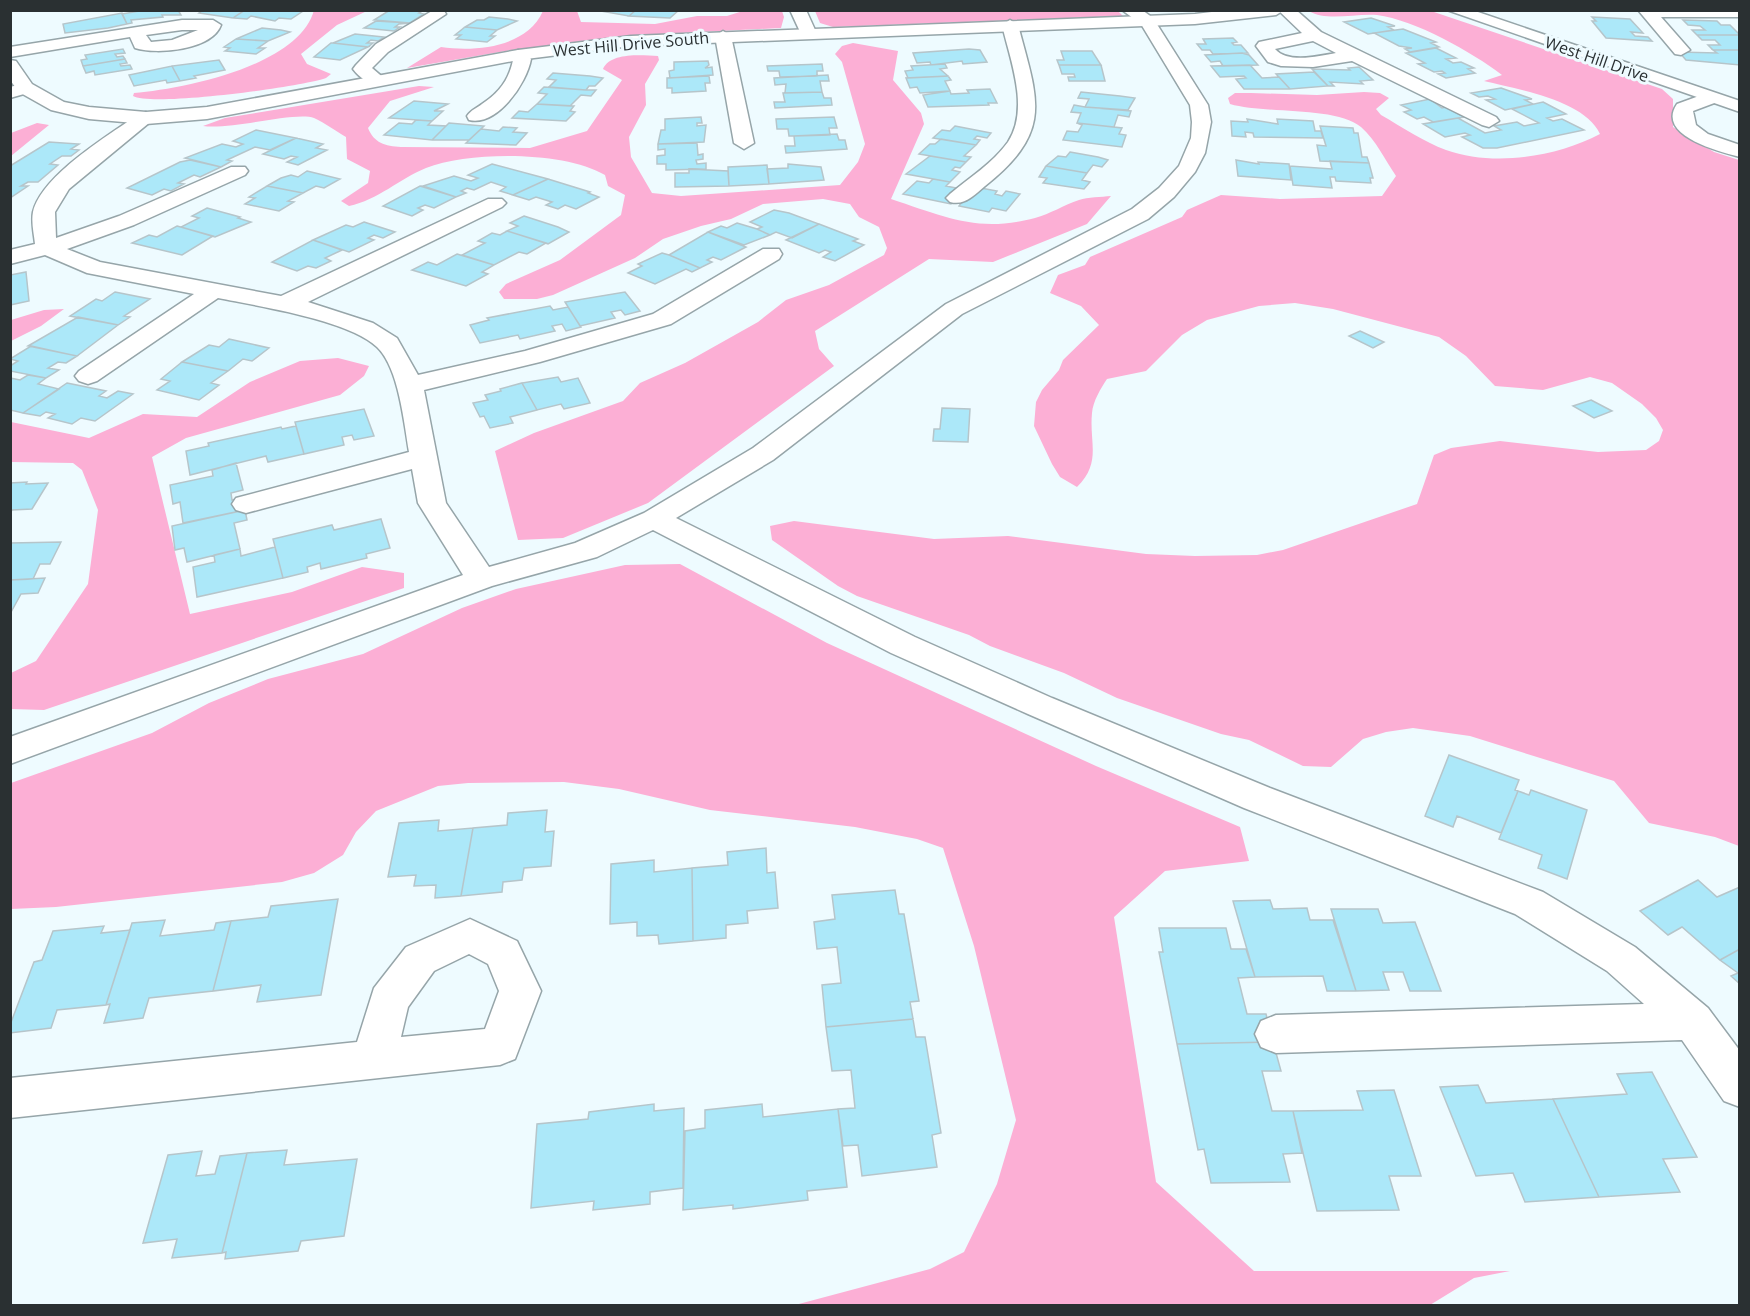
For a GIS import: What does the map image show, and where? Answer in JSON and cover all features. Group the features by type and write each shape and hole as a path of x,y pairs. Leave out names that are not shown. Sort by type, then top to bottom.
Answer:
{"street":[{"path":"798,10 808,32"},
{"name":"West Hill Drive South","path":"10,65 18,91 58,106 89,113 146,118 207,113 518,55 631,41 1010,25 1276,10"},
{"path":"1286,10 1315,36 1489,121"},
{"name":"West Hill Drive","path":"1455,10 1740,107"},
{"path":"1646,11 1740,12"},
{"path":"1646,11 1681,50"},
{"path":"376,81 362,69 382,48 438,14"},
{"path":"10,751 330,632 482,579 586,550 654,519 763,454 954,309 1006,280 1091,240 1158,201 1195,160 1202,136 1203,120 1199,105 1139,16"},
{"path":"957,198 1013,149 1022,136 1027,103 1010,25"},
{"path":"10,52 136,31"},
{"path":"723,36 744,143"},
{"path":"1315,36 1265,46 1274,58 1284,60 1315,61 1355,55"},
{"path":"476,116 498,101 521,72 522,58 518,55"},
{"path":"1710,98 1684,108 1682,117 1686,127 1696,136 1740,152"},
{"path":"146,118 87,161 48,201 43,211 46,246 64,257 95,268 286,303 364,328 388,343 410,385 432,503 482,579"},
{"path":"10,257 51,249 143,215 238,171"},
{"path":"286,303 495,203"},
{"path":"410,385 531,357 662,319 771,254"},
{"path":"88,376 215,290"},
{"path":"246,504 423,457"},
{"path":"654,519 903,645 1040,706 1257,798 1529,903 1621,959 1693,1021 1740,1088"},
{"path":"1276,1034 1693,1021"},
{"path":"10,1098 374,1059"}],"shaded area":[{"path":"314,10 367,11 337,25 301,54 307,64 331,74 326,78 259,91 196,98 146,99 133,96 134,93 156,91 210,79 238,71 264,59 287,46 304,29"},
{"path":"746,10 782,11 784,17 781,28 640,35 512,50 407,68 441,47 470,49 513,40 536,23 543,11 577,11 581,22 655,24 697,16 727,16"},
{"path":"1117,10 1123,16 833,27 820,23 815,11"},
{"path":"1309,11 1431,11 1662,89 1673,99 1673,127 1714,152 1739,160 1739,846 1715,837 1649,823 1614,781 1470,736 1413,728 1386,732 1363,739 1331,767 1303,766 1249,740 1221,734 1117,698 1064,673 990,646 969,635 857,596 838,586 772,540 770,526 794,521 934,539 1008,536 1146,554 1257,555 1283,550 1417,504 1434,455 1451,448 1500,441 1598,452 1646,450 1659,441 1663,430 1656,418 1642,404 1612,383 1590,377 1543,390 1495,386 1466,356 1439,337 1333,309 1295,303 1259,306 1207,320 1182,335 1146,371 1107,379 1093,408 1092,461 1085,478 1077,487 1060,477 1034,426 1036,402 1042,390 1059,370 1063,360 1099,325 1081,306 1050,293 1058,275 1085,265 1090,257 1182,217 1187,210 1221,195 1280,199 1382,196 1396,176 1371,138 1361,127 1350,120 1318,113 1261,109 1230,104 1228,98 1235,93 1317,95 1380,93 1389,98 1376,109 1381,115 1438,147 1484,158 1545,154 1600,134 1592,122 1565,104 1531,92 1484,81 1502,75 1459,47 1425,30 1377,15 1333,17"},
{"path":"853,43 898,51 893,80 921,113 924,124 891,199 945,217 996,224 1035,218 1083,199 1111,196 1087,224 993,262 929,259 815,331 819,349 834,366 648,503 563,538 518,540 495,451 534,433 623,401 640,383 685,363 758,322 786,300 829,285 884,255 887,248 879,227 859,217 850,204 823,199 763,204 731,219 663,239 635,258 553,295 537,299 504,299 499,292 506,284 560,260 621,215 625,195 608,186 605,175 566,161 491,156 445,162 426,168 369,199 349,206 341,201 368,183 370,171 347,159 346,137 322,122 305,116 215,127 203,126 225,118 419,86 434,87 390,101 368,128 373,137 385,145 401,147 530,148 587,131 622,80 603,69 612,60 627,56 658,56 659,60 645,84 646,105 629,137 631,157 652,193 681,196 840,185 858,162 865,144 842,62 835,54 842,46"},
{"path":"37,123 49,125 11,156 11,133"},
{"path":"64,309 41,326 11,341 11,320 44,310"},
{"path":"338,358 369,366 364,376 340,395 186,438 152,457 190,614 292,592 362,567 404,573 404,588 44,710 11,709 11,673 36,661 88,584 98,510 82,470 73,463 11,462 11,422 89,438 143,414 197,417 250,382 300,361"},
{"path":"680,564 827,643 1096,766 1240,827 1249,861 1165,871 1114,917 1156,1182 1254,1271 1510,1271 1474,1278 1430,1305 795,1305 930,1269 964,1252 997,1184 1016,1120 974,946 943,848 917,839 855,827 710,810 619,789 564,782 468,783 438,786 376,811 356,832 343,855 314,873 282,882 56,907 11,909 11,783 152,733 209,703 268,679 363,654 462,608 516,589 625,565"}],"building":[{"path":"145,10 178,10 181,15 162,15 163,17 131,20 132,23 127,24 122,14"},
{"path":"203,10 245,10 233,18 199,13"},
{"path":"245,10 303,11 291,19 279,18 275,21 251,16 247,19 233,18"},
{"path":"390,10 424,10 419,13 424,14 410,23 374,20"},
{"path":"595,10 636,10 629,16"},
{"path":"636,10 679,10 670,18 629,16"},
{"path":"122,13 127,24 65,33 63,24"},
{"path":"489,17 517,21 497,30 465,27 477,20"},
{"path":"1592,17 1630,19 1643,33 1631,32 1635,36 1648,37 1652,41 1606,38 1592,21 1596,21"},
{"path":"1371,18 1395,26 1388,27 1394,30 1368,34 1344,22"},
{"path":"1683,20 1717,21 1721,25 1730,25 1740,35 1697,35 1692,30 1705,30 1700,26 1688,25"},
{"path":"376,21 410,23 399,24 395,27 400,27 394,31 364,28"},
{"path":"465,27 497,30 490,36 495,36 487,42 456,39 461,35 455,35"},
{"path":"262,28 290,32 268,41 236,39"},
{"path":"1403,29 1436,42 1431,43 1439,47 1410,52 1405,49 1412,48 1399,46 1374,33"},
{"path":"355,34 384,37 378,41 371,40 367,43 373,43 368,47 333,43"},
{"path":"1697,35 1740,35 1740,50 1713,50 1708,45 1720,45 1715,40 1702,40"},
{"path":"1233,38 1237,42 1232,43 1234,45 1241,45 1248,53 1213,54 1210,50 1202,50 1197,44 1206,44 1203,39"},
{"path":"236,39 268,41 258,48 265,48 256,54 225,51 230,48 224,47"},
{"path":"331,43 368,47 340,60 314,57"},
{"path":"1436,48 1456,58 1446,59 1474,68 1468,69 1475,73 1446,78 1438,74 1445,73 1442,71 1434,72 1418,64 1425,63 1406,53"},
{"path":"123,49 125,53 115,54 125,59 83,66 81,60 87,59 85,55"},
{"path":"980,50 987,62 963,64 962,61 931,65 930,62 917,63 913,53"},
{"path":"1713,50 1740,50 1740,65 1686,60 1679,52 1717,53"},
{"path":"1061,51 1092,51 1101,65 1059,65 1057,60 1064,60"},
{"path":"1242,53 1249,55 1258,65 1223,66 1220,61 1211,62 1205,55"},
{"path":"125,59 127,63 120,64 121,66 130,65 132,69 95,75 94,71 86,73 83,66"},
{"path":"219,60 225,70 180,81 172,66"},
{"path":"708,61 709,65 705,68 712,67 713,75 670,78 669,71 674,70 674,62"},
{"path":"822,64 823,71 817,71 817,76 780,77 779,71 768,71 767,66"},
{"path":"945,64 947,68 940,69 948,76 908,78 905,71 913,70 911,66"},
{"path":"1059,65 1101,65 1105,81 1069,81 1068,77 1075,77 1074,74 1062,74"},
{"path":"1250,65 1262,78 1279,77 1290,89 1244,89 1236,79 1246,78 1244,76 1220,77 1211,66"},
{"path":"172,66 180,81 167,83 166,80 134,86 129,75"},
{"path":"1359,67 1373,80 1360,81 1363,84 1330,82 1334,86 1328,86 1312,69 1350,70 1348,68"},
{"path":"1314,72 1328,86 1290,89 1276,74"},
{"path":"553,73 603,78 595,86 589,86 586,90 549,87 556,80 547,79"},
{"path":"828,75 829,81 820,81 822,92 785,93 786,84 775,85 774,78"},
{"path":"709,76 710,83 705,83 706,91 672,93 672,88 667,88 667,78"},
{"path":"948,76 951,80 945,81 950,91 920,93 917,87 910,88 906,78"},
{"path":"544,87 596,90 591,96 581,95 570,106 537,104 547,94 538,93"},
{"path":"1501,88 1532,99 1525,100 1533,104 1505,110 1486,100 1495,99 1488,96 1479,97 1471,93"},
{"path":"990,89 997,103 988,103 989,105 928,107 923,95 950,91 951,94 969,93 967,90"},
{"path":"822,92 824,98 831,98 832,105 775,108 774,102 785,102 783,93"},
{"path":"1081,92 1135,98 1128,110 1085,107 1089,99 1078,98"},
{"path":"1430,99 1442,108 1446,107 1464,117 1433,122 1424,117 1417,119 1404,112 1411,110 1401,105"},
{"path":"414,101 448,104 434,111 443,111 432,121 389,118"},
{"path":"1543,102 1566,114 1547,118 1553,121 1562,119 1584,130 1497,148 1483,148 1462,137 1470,135 1465,133 1445,137 1423,124 1458,118 1485,133 1501,130 1494,126 1517,122 1524,126 1539,123 1512,109"},
{"path":"537,104 574,106 570,111 575,112 566,121 512,118 519,111 528,112"},
{"path":"1074,105 1131,111 1129,117 1118,115 1114,127 1077,123 1081,113 1071,112"},
{"path":"701,117 702,123 697,123 697,126 706,125 704,142 658,144 661,130 665,130 665,119"},
{"path":"834,117 837,128 829,128 830,135 789,136 788,129 777,129 776,119"},
{"path":"1247,119 1278,124 1277,119 1313,121 1315,131 1321,131 1323,138 1254,137 1253,133 1245,132 1246,137 1232,136 1231,121 1248,122"},
{"path":"416,120 432,121 428,125 446,126 432,140 384,135 399,123 412,124"},
{"path":"449,123 484,126 469,140 432,140"},
{"path":"1077,123 1122,128 1119,134 1126,135 1122,147 1063,140 1067,131 1078,132 1082,125"},
{"path":"955,126 991,133 987,138 977,136 974,139 980,140 976,145 933,138 942,130 950,131"},
{"path":"1320,126 1353,128 1354,133 1358,133 1362,157 1367,157 1369,163 1320,161 1317,145 1326,146"},
{"path":"503,127 517,128 513,132 527,133 516,145 466,143 481,129 499,131"},
{"path":"256,130 296,138 270,150 255,147 227,160 232,161 221,167 185,158 222,144 236,147 243,144 233,141"},
{"path":"837,134 839,140 845,140 847,149 786,153 785,146 795,146 794,136"},
{"path":"296,138 323,144 316,148 327,150 298,165 287,162 297,157 291,156 284,159 263,154"},
{"path":"941,139 976,145 964,156 971,157 966,162 919,154 930,144 935,144"},
{"path":"49,142 79,144 71,149 79,150 71,156 62,156 50,164 58,165 38,182 28,182 21,186 28,186 10,198 10,166"},
{"path":"697,143 698,155 703,154 703,159 696,160 697,164 706,163 706,169 666,170 666,164 657,164 657,156 665,155 665,149 658,150 658,144"},
{"path":"1070,152 1108,160 1102,167 1093,165 1087,173 1046,166 1058,156 1066,157"},
{"path":"930,156 966,162 960,168 955,167 952,170 960,172 950,182 906,174"},
{"path":"190,160 221,167 200,177 194,175 178,183 184,184 171,191 164,189 152,195 127,188 180,162"},
{"path":"1236,160 1259,164 1258,162 1289,164 1291,180 1238,176"},
{"path":"1330,161 1369,163 1373,178 1370,178 1371,183 1336,181 1335,177 1330,177 1332,188 1293,185 1290,166 1332,169"},
{"path":"492,164 548,179 513,195 500,191 506,187 491,182 474,190 467,188 461,191 466,193 456,197 423,186 454,176 471,181 478,178 468,175"},
{"path":"788,164 821,167 824,180 769,184 767,169 788,168"},
{"path":"767,165 769,184 729,186 728,167"},
{"path":"1046,166 1087,173 1082,180 1090,182 1084,189 1043,183 1047,178 1039,177"},
{"path":"689,169 728,171 729,186 675,187 675,173 689,173"},
{"path":"307,171 340,179 324,188 316,186 303,193 267,186 281,178 291,175 298,177"},
{"path":"548,179 599,197 576,209 565,205 558,209 546,205 552,202 536,197 529,200 513,195"},
{"path":"933,179 950,182 946,186 966,190 951,204 903,194 917,181 929,183"},
{"path":"267,186 303,193 288,201 294,202 279,211 245,204 255,198 249,197"},
{"path":"420,186 456,197 434,208 425,205 418,208 423,210 412,216 383,206"},
{"path":"970,186 997,191 995,194 1002,196 1006,191 1020,194 1006,211 992,208 989,212 959,206 961,203 955,202"},
{"path":"207,208 251,222 215,237 181,227 199,218 192,216"},
{"path":"774,210 819,224 792,238 776,232 770,235 757,229 762,227 750,222"},
{"path":"524,216 569,232 548,244 507,231 518,226 510,223"},
{"path":"364,222 395,232 383,238 374,235 368,238 374,240 349,252 313,240 346,225 353,227"},
{"path":"737,223 770,235 744,245 708,232 721,226 727,228"},
{"path":"819,224 858,239 853,241 864,245 835,261 823,257 831,252 825,250 819,253 786,240"},
{"path":"177,226 213,236 182,255 132,243 149,235 157,237"},
{"path":"507,231 546,243 527,254 519,252 494,265 462,255 485,243 478,241 492,233 500,235"},
{"path":"708,232 746,247 721,260 713,257 707,260 712,262 700,268 669,255"},
{"path":"313,240 342,250 325,258 331,261 316,268 308,266 297,271 272,262"},
{"path":"662,253 700,268 692,272 686,269 655,284 628,273 642,266 638,264"},
{"path":"457,254 494,265 482,272 488,274 466,286 412,270 428,262 437,265"},
{"path":"26,272 29,301 10,305 10,275"},
{"path":"115,292 150,299 124,316 130,317 118,325 70,316 96,299 102,301"},
{"path":"625,292 640,311 625,315 621,310 611,312 615,318 580,326 565,302"},
{"path":"550,306 553,310 568,307 581,327 566,331 562,324 552,326 555,331 520,339 518,335 480,343 470,325 489,320 487,318"},
{"path":"78,317 118,325 77,356 28,346"},
{"path":"1360,331 1384,342 1373,348 1349,336"},
{"path":"229,339 269,348 252,361 243,359 228,371 182,362 209,345 219,347"},
{"path":"31,346 77,356 66,363 58,362 48,368 59,370 46,378 10,371 10,366 18,361 10,359"},
{"path":"182,362 228,371 211,383 219,385 199,400 157,390 170,381 161,379"},
{"path":"28,375 46,378 38,384 59,389 23,413 10,410 10,378 20,380"},
{"path":"558,377 561,382 578,378 590,403 564,409 561,404 537,410 522,383"},
{"path":"67,383 106,391 99,396 107,398 118,391 133,394 95,421 81,418 72,424 48,418 55,414 46,412 40,416 23,413"},
{"path":"522,383 537,410 510,417 513,423 490,428 484,416 480,417 473,403 488,400 485,395"},
{"path":"1591,400 1612,411 1594,418 1573,406"},
{"path":"942,408 970,409 968,442 933,441 934,429 940,429"},
{"path":"364,409 374,436 354,440 352,435 342,437 344,445 304,454 295,422"},
{"path":"296,426 304,454 268,462 266,456 190,475 186,451 209,446 208,443 281,427 282,429"},
{"path":"236,463 243,490 231,493 232,500 241,498 245,510 183,523 180,502 173,504 170,485 213,476 212,470"},
{"path":"27,482 26,484 48,483 32,509 12,510 10,513 10,483"},
{"path":"245,510 247,520 234,523 240,549 187,562 184,548 175,550 172,526"},
{"path":"381,519 390,548 366,554 367,558 321,569 320,563 307,567 308,572 283,578 273,539 332,525 334,530"},
{"path":"61,542 50,564 40,564 33,579 10,580 10,543"},
{"path":"275,547 283,578 197,597 193,567 215,562 214,555 240,549 241,556"},
{"path":"45,578 38,593 21,594 10,614 10,580"},
{"path":"1449,755 1519,780 1515,790 1518,791 1501,833 1457,816 1453,827 1425,816"},
{"path":"1531,790 1587,810 1567,879 1538,868 1542,855 1499,839 1518,791 1529,795"},
{"path":"547,810 545,832 554,831 551,866 524,868 522,880 503,882 502,892 461,896 473,828 507,825 508,813"},
{"path":"439,820 438,831 473,828 461,896 435,898 436,885 414,886 416,875 388,877 399,823"},
{"path":"766,848 767,873 775,872 778,908 747,911 748,923 726,925 726,938 693,941 692,868 728,865 727,852"},
{"path":"654,860 654,872 692,868 693,941 659,944 658,935 637,936 637,922 610,924 611,864"},
{"path":"1698,880 1717,897 1740,887 1740,949 1720,960 1682,927 1668,935 1640,911"},
{"path":"895,890 899,914 904,914 919,1001 910,1002 913,1019 826,1027 822,985 841,983 837,947 817,949 814,922 835,919 832,895"},
{"path":"338,899 321,995 257,1002 261,985 213,991 231,921 268,917 271,906"},
{"path":"1270,900 1273,909 1307,908 1310,920 1333,920 1356,991 1327,991 1323,976 1255,977 1233,901"},
{"path":"1331,909 1378,909 1383,923 1415,922 1441,991 1410,991 1403,972 1383,972 1389,990 1356,991"},
{"path":"165,920 160,936 214,930 216,923 231,921 213,991 149,998 143,1018 104,1023 110,1004 106,1005 132,923"},
{"path":"104,926 101,933 130,930 106,1005 57,1010 51,1028 10,1033 10,1025 34,962 42,960 53,931"},
{"path":"1159,928 1226,928 1231,949 1246,949 1255,977 1238,978 1247,1014 1266,1014 1273,1042 1177,1044 1159,952 1163,952"},
{"path":"1740,949 1740,984 1731,976 1738,973 1720,960"},
{"path":"913,1019 916,1037 925,1037 941,1133 932,1135 937,1167 862,1176 858,1145 843,1146 838,1109 855,1108 851,1070 832,1071 826,1027"},
{"path":"1273,1042 1281,1071 1262,1071 1272,1111 1293,1111 1302,1153 1283,1154 1290,1182 1211,1183 1204,1149 1198,1150 1177,1044"},
{"path":"1652,1072 1697,1157 1663,1159 1680,1192 1599,1197 1553,1099 1627,1094 1617,1074"},
{"path":"1478,1085 1486,1103 1553,1099 1599,1197 1525,1202 1513,1173 1476,1176 1440,1087"},
{"path":"1394,1090 1421,1176 1389,1176 1399,1210 1317,1211 1293,1111 1363,1110 1357,1091"},
{"path":"654,1104 654,1111 684,1108 683,1188 650,1192 650,1204 593,1210 594,1201 531,1208 537,1124 588,1119 589,1112"},
{"path":"762,1104 763,1117 838,1109 847,1187 807,1191 808,1200 733,1209 733,1205 683,1210 685,1131 705,1128 705,1110"},
{"path":"287,1150 284,1165 357,1159 344,1236 301,1241 298,1251 225,1259 226,1252 222,1253 247,1153"},
{"path":"202,1151 196,1176 215,1174 220,1156 247,1153 222,1253 172,1258 177,1239 143,1243 168,1155"}]}
